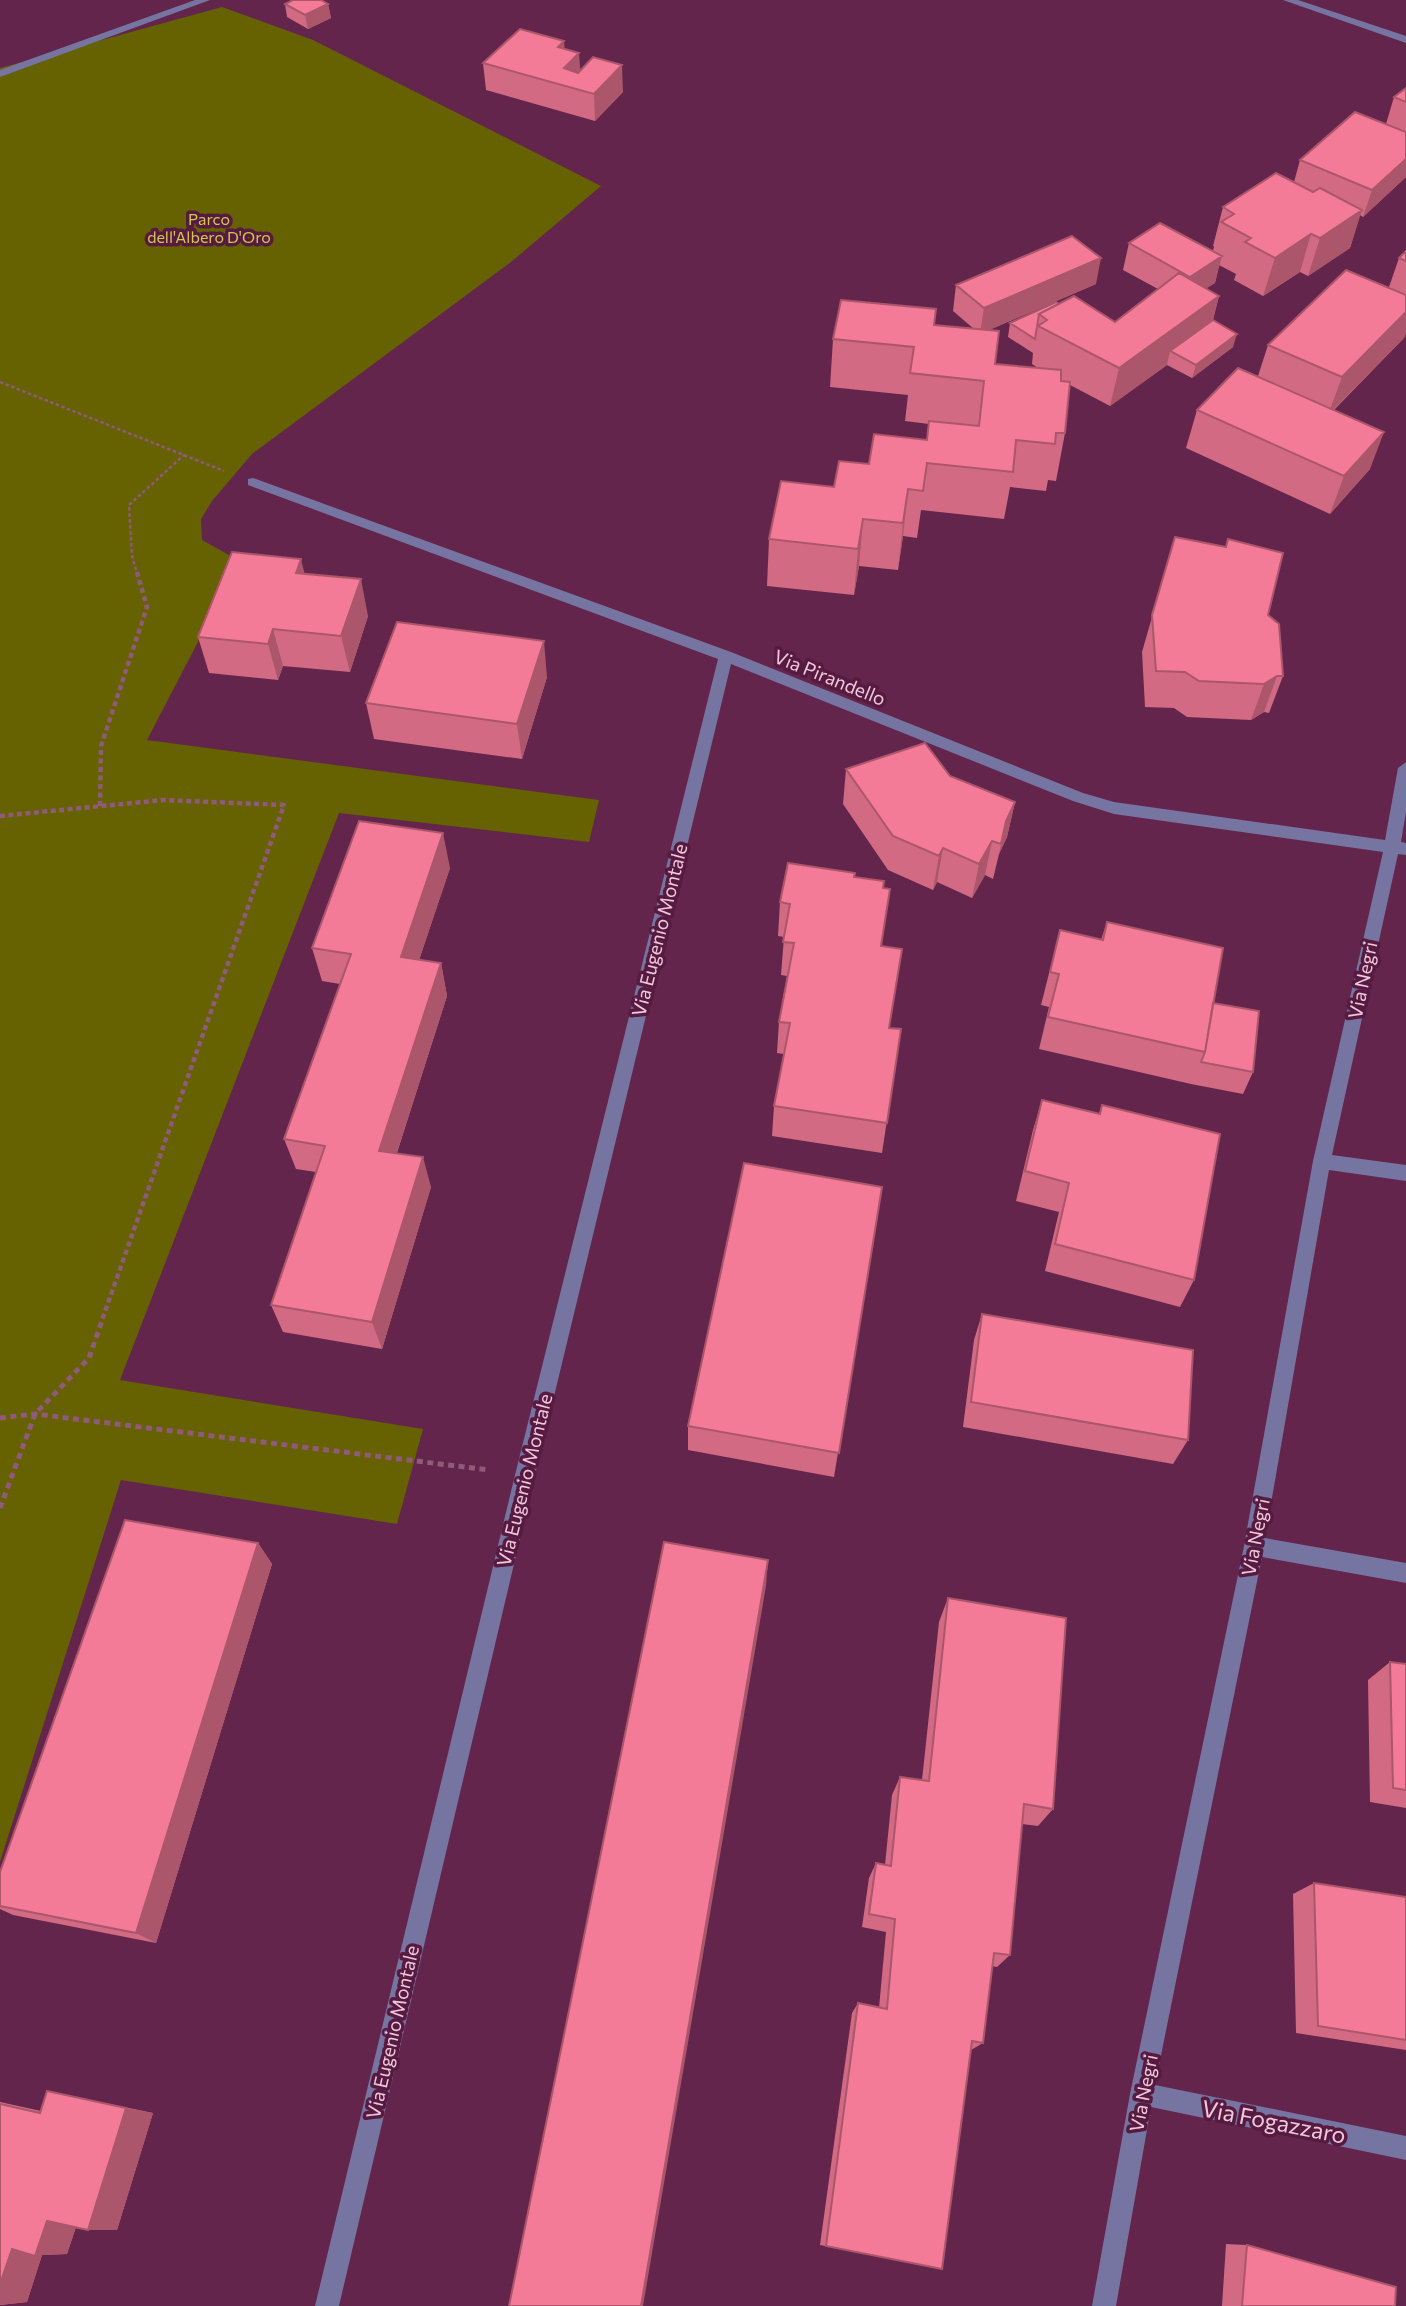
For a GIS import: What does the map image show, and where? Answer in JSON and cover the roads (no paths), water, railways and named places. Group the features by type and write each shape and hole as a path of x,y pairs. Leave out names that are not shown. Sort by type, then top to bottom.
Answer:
{"street":[{"path":"0,74 205,0"},
{"path":"1289,0 1406,40"},
{"name":"Via Pirandello","path":"253,482 726,656 1041,783 1114,808 1399,848"},
{"name":"Via Eugenio Montale","path":"327,2306 525,1475 726,656"},
{"name":"Via Negri","path":"1104,2306 1142,2094 1254,1546 1322,1161 1399,848 1406,768"},
{"path":"1322,1161 1406,1173"},
{"path":"1254,1546 1406,1573"},
{"name":"Via Fogazzaro","path":"1142,2094 1406,2148"}],"park label":[{"name":"Parco dell'Albero D'Oro","path":"209,227"}]}
